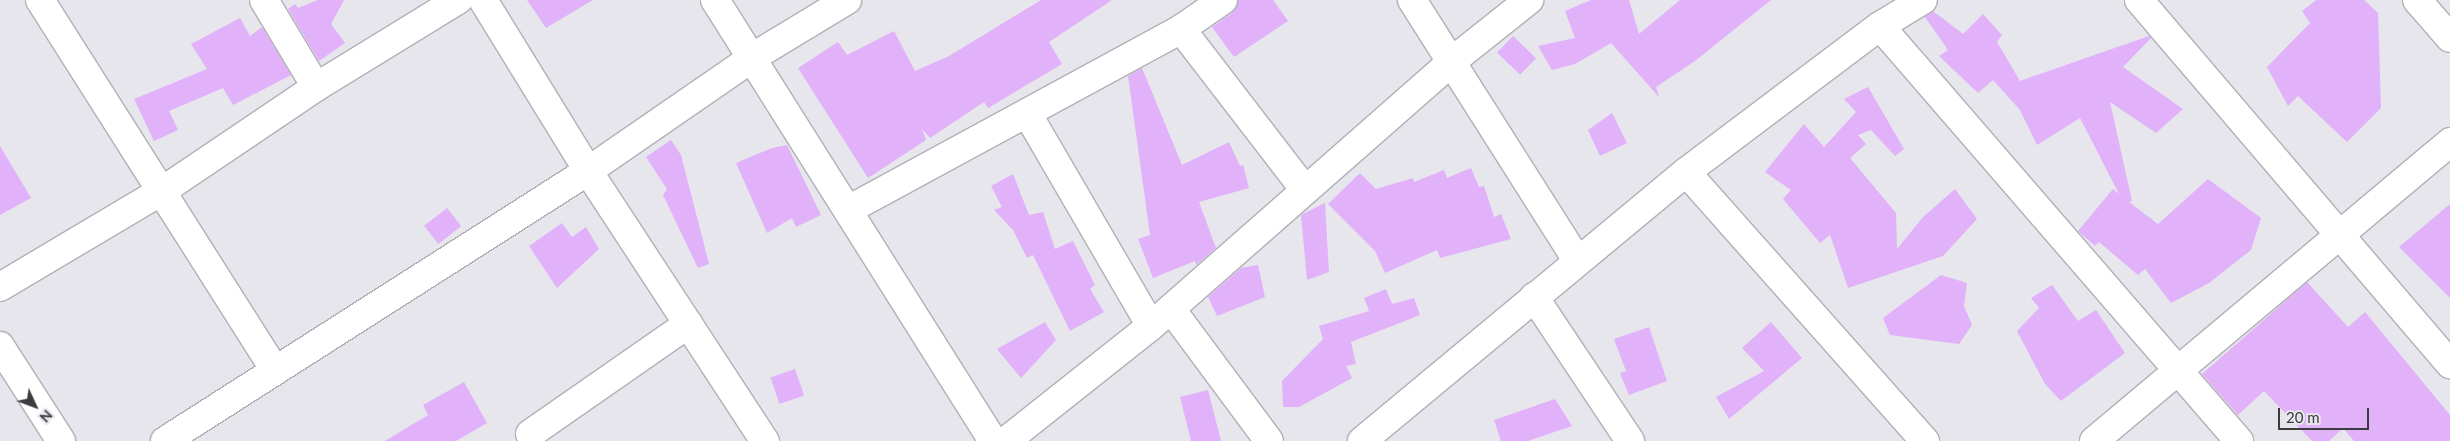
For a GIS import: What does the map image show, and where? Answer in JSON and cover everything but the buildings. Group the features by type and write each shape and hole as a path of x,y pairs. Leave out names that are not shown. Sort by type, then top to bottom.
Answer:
{"street":[{"path":"40,0 275,370"},
{"path":"264,0 316,87"},
{"path":"0,288 162,191 316,87 458,0"},
{"path":"483,0 588,171 765,441"},
{"path":"715,0 753,57 992,441"},
{"path":"165,441 588,171 753,57 847,0"},
{"path":"848,210 1181,29 1223,0"},
{"path":"1412,0 1577,260"},
{"path":"1006,441 1161,317 1451,62 1528,0"},
{"path":"1369,439 1577,260 1686,172 1880,26 1923,0"},
{"path":"2139,0 2342,234 2450,364"},
{"path":"2417,0 2450,38"},
{"path":"1880,26 2239,441"},
{"path":"1181,29 1306,190"},
{"path":"1027,113 1161,317 1269,441"},
{"path":"2094,441 2177,368 2342,234 2450,142"},
{"path":"1686,172 1925,441"},
{"path":"1534,297 1630,441"},
{"path":"526,439 688,324"},
{"path":"0,346 61,441"}]}
